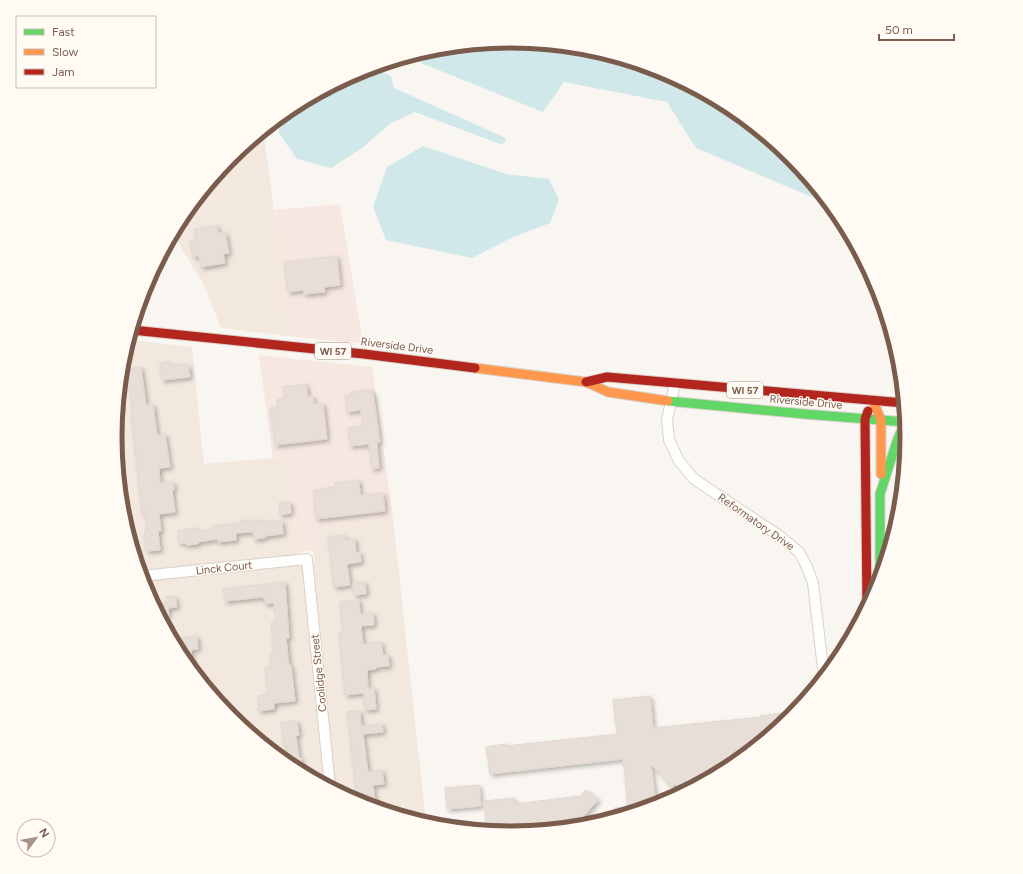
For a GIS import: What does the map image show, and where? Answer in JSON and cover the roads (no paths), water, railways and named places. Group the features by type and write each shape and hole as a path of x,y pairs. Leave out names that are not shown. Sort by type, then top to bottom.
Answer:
{"main road":[{"name":"Riverside Drive","path":"138,331 364,354 586,382 608,392 671,401 900,422"},
{"name":"Riverside Drive","path":"586,382 607,377 899,403"},
{"path":"867,595 864,419 873,401"},
{"path":"873,401 881,420 880,562"},
{"path":"880,494 900,435"}],"street":[{"name":"Reformatory Drive","path":"675,383 667,420 669,440 679,461 694,479 781,537 799,552 813,582 823,670"},
{"name":"Linck Court","path":"148,575 307,559"},
{"name":"Coolidge Street","path":"307,559 329,781"}],"water":[{"path":"512,48 562,51 587,55 637,69 684,88 706,100 748,128 787,162 820,200 696,148 667,102 564,82 543,112 414,60 461,51"},
{"path":"381,71 391,76 394,88 506,138 503,145 415,112 391,123 362,148 331,168 297,159 279,133 279,125 317,100 339,88"},
{"path":"423,146 506,174 549,179 559,200 550,223 513,237 472,258 386,240 373,207 387,167"}]}
